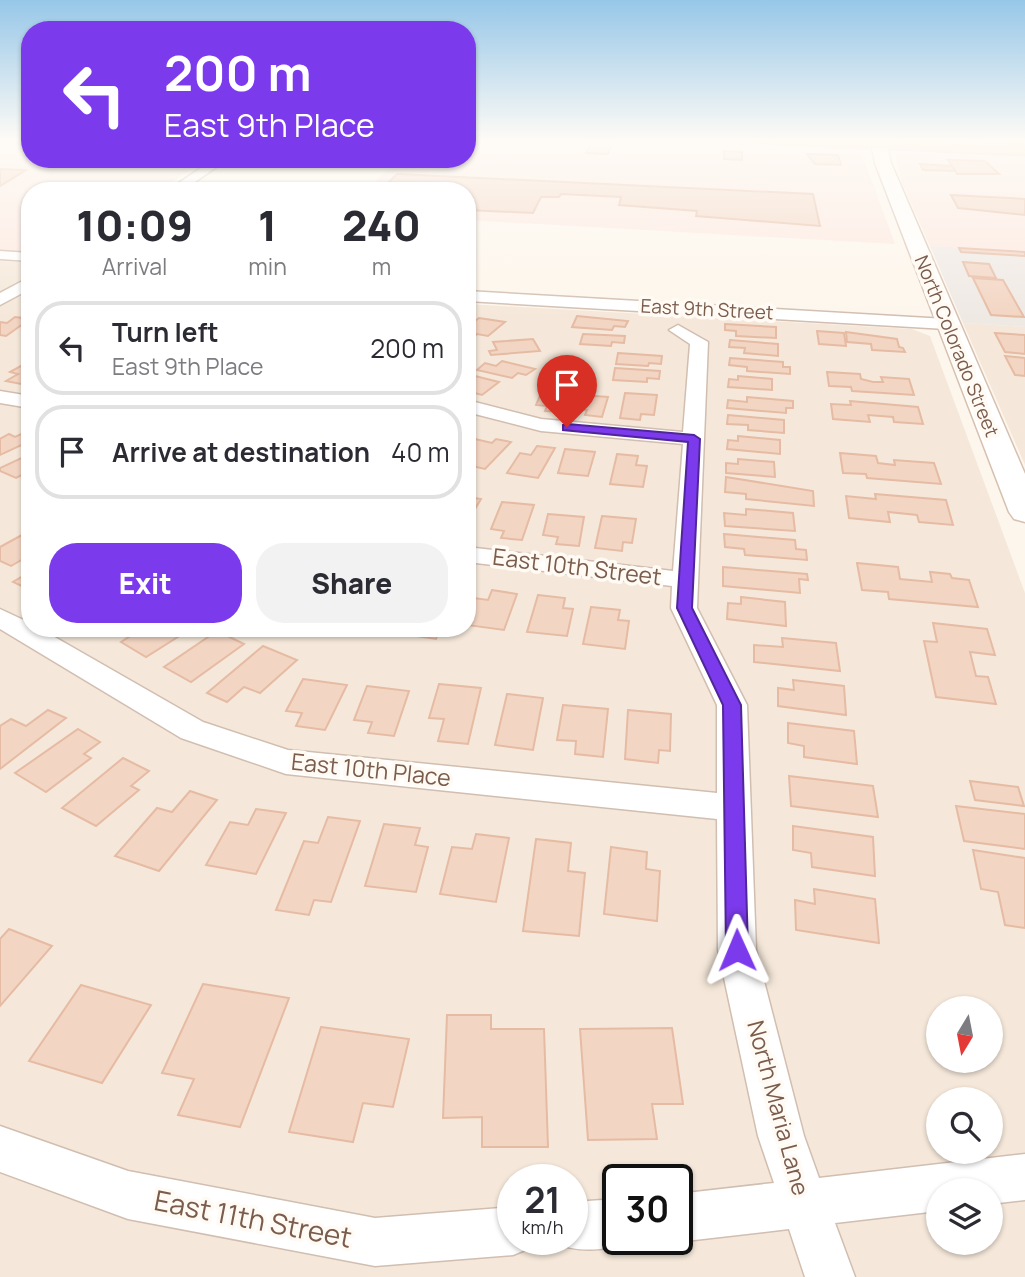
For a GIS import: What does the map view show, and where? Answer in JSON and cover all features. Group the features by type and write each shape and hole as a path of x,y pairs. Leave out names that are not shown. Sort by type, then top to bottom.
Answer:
{"street":[{"name":"North Colorado Street","path":"897,199 1025,512"},
{"path":"0,255 21,256"},
{"path":"0,300 21,287"},
{"name":"East 9th Street","path":"476,297 946,324"},
{"path":"0,300 21,303"},
{"name":"North Maria Lane","path":"678,330 699,342 684,608 732,705 737,950 781,1136 830,1277"},
{"path":"0,397 21,400"},
{"path":"476,408 541,425 694,439"},
{"name":"East 10th Street","path":"476,555 686,580"},
{"name":"East 10th Place","path":"0,617 21,629"},
{"name":"East 10th Place","path":"34,637 192,730 286,762 734,808"},
{"name":"East 11th Street","path":"0,1149 128,1195 375,1242 497,1232"},
{"path":"693,1216 1025,1177"}],"shaded area":[{"path":"0,199 21,199 21,252 0,251"},
{"path":"476,199 878,199 895,244 476,221"},
{"path":"909,199 1025,199 1025,251 930,246"},
{"path":"930,246 1025,251 1025,327 963,323"},
{"path":"0,261 21,262 21,637 476,637 476,305 912,329 930,336 1025,593 1025,1277 0,1277"},
{"path":"963,323 1025,327 1025,465"}],"building":[{"path":"476,199 540,199 533,213 476,210"},
{"path":"621,199 814,199 820,226 696,216 697,211 619,205"},
{"path":"953,199 1025,199 1025,215 958,208"},
{"path":"959,248 1025,252 1025,256 961,252"},
{"path":"963,262 989,264 996,278 969,276"},
{"path":"973,278 1003,280 1024,317 991,315"},
{"path":"577,316 628,321 625,327 614,326 612,330 572,327"},
{"path":"15,317 21,318 21,325 6,336 0,335 0,322 7,323"},
{"path":"479,318 505,322 488,336 476,335 476,320"},
{"path":"725,324 776,327 776,338 736,336 736,331 725,330"},
{"path":"817,331 844,333 846,346 819,344"},
{"path":"846,332 897,339 899,347 905,352 872,350 871,344 847,342"},
{"path":"995,333 1025,335 1025,354 1005,352"},
{"path":"583,334 625,336 624,343 612,342 611,346 580,344"},
{"path":"533,339 540,351 491,355 489,351 497,350 493,342"},
{"path":"730,340 778,344 778,356 744,353 745,348 729,347"},
{"path":"618,353 662,356 661,364 616,364"},
{"path":"1005,356 1025,358 1025,376 1015,375"},
{"path":"730,358 783,362 783,367 790,367 790,374 747,371 747,367 729,365"},
{"path":"502,361 535,369 526,375 518,373 512,378 477,370 485,363 496,366"},
{"path":"21,366 21,384 6,381 18,374 10,372"},
{"path":"615,368 660,371 659,379 647,378 647,382 613,380"},
{"path":"827,372 860,374 861,379 873,382 883,382 881,377 909,379 914,395 852,391 851,387 829,386"},
{"path":"476,376 499,382 482,395 476,393"},
{"path":"738,376 772,379 772,390 728,387 729,379 738,380"},
{"path":"542,391 571,393 565,412 545,411 547,406 536,405"},
{"path":"625,393 657,395 654,415 641,414 640,420 620,418"},
{"path":"580,395 608,397 602,417 585,415 587,410 575,409"},
{"path":"747,397 793,401 793,408 786,408 786,413 727,408 728,400 747,402"},
{"path":"850,401 918,407 923,424 894,422 893,417 868,415 870,422 833,419 831,404 851,405"},
{"path":"728,415 784,420 784,433 748,430 748,425 727,424"},
{"path":"9,434 15,437 21,434 21,445 0,455 0,439"},
{"path":"738,436 780,440 780,454 727,449 728,440 738,441"},
{"path":"476,439 492,443 496,439 511,442 485,469 476,467"},
{"path":"537,446 555,448 538,478 507,473 520,453 531,455"},
{"path":"565,449 595,452 588,476 558,473"},
{"path":"840,453 876,456 878,463 895,465 894,460 934,463 941,484 867,478 866,474 843,473"},
{"path":"617,454 638,456 636,465 647,466 643,487 610,484"},
{"path":"21,458 21,476 16,478 0,471 0,468"},
{"path":"738,459 774,462 775,477 726,473 726,463 738,464"},
{"path":"726,477 813,491 814,506 746,499 746,494 725,492"},
{"path":"875,494 946,500 953,525 919,522 917,515 888,512 890,522 849,518 846,496 876,499"},
{"path":"502,502 534,505 522,540 501,538 504,531 491,529"},
{"path":"746,509 793,513 795,531 725,526 724,513 746,515"},
{"path":"548,514 584,517 579,546 556,544 558,537 543,535"},
{"path":"602,516 636,519 632,543 623,542 622,551 595,548"},
{"path":"724,534 795,540 796,549 806,550 807,560 745,555 744,549 725,547"},
{"path":"21,536 21,560 11,566 0,561 0,547"},
{"path":"857,563 898,567 900,579 932,582 930,572 969,580 978,607 889,599 888,592 862,590"},
{"path":"723,567 807,574 808,580 799,579 800,593 723,586"},
{"path":"21,577 21,586 13,582"},
{"path":"492,590 517,594 504,630 476,626 476,598 488,600"},
{"path":"538,595 565,598 563,608 573,609 567,636 527,632"},
{"path":"741,597 785,602 786,626 727,619 728,603 741,604"},
{"path":"591,607 620,610 618,620 629,621 625,649 583,644"},
{"path":"933,623 987,629 995,655 970,652 976,676 988,677 996,704 936,697 924,641 937,642"},
{"path":"129,637 178,637 146,657 121,642"},
{"path":"208,637 229,637 244,644 191,682 164,667"},
{"path":"782,638 836,643 840,671 754,662 754,645 783,647"},
{"path":"263,646 297,660 260,693 244,687 227,702 207,693"},
{"path":"303,679 347,685 325,730 296,726 302,713 286,711"},
{"path":"793,680 844,686 846,715 778,706 778,688 794,690"},
{"path":"439,684 481,688 468,744 438,741 444,719 429,718"},
{"path":"367,686 409,691 394,736 368,733 372,722 354,720"},
{"path":"507,694 543,698 533,750 495,745"},
{"path":"563,705 608,709 603,757 575,754 576,741 557,740"},
{"path":"48,710 66,718 0,769 0,726 11,719 26,726"},
{"path":"628,710 671,714 670,751 659,750 658,763 625,759"},
{"path":"788,723 854,731 857,764 804,757 804,746 788,743"},
{"path":"78,729 100,742 84,754 91,758 46,792 15,773"},
{"path":"123,758 149,771 131,786 139,790 96,826 62,808"},
{"path":"789,776 873,786 878,817 791,806"},
{"path":"970,781 1018,787 1024,806 975,800"},
{"path":"190,791 217,800 159,871 115,856 157,808 172,812"},
{"path":"956,806 1025,814 1025,849 964,841"},
{"path":"256,809 286,813 256,874 206,865 230,822 248,825"},
{"path":"328,817 360,821 331,902 314,900 309,915 276,910 304,841 318,843"},
{"path":"384,824 420,828 415,845 428,847 416,892 365,886"},
{"path":"793,826 873,837 875,876 812,867 811,853 793,850"},
{"path":"476,834 509,838 496,902 440,894 452,847 472,849"},
{"path":"536,839 571,843 568,871 585,873 579,936 523,931"},
{"path":"611,847 647,852 646,869 660,871 657,921 604,914"},
{"path":"973,850 1025,858 1025,928 1005,925 998,892 981,889"},
{"path":"814,889 875,899 879,943 796,930 795,900 815,904"},
{"path":"9,929 52,946 0,1006 0,939"},
{"path":"203,984 289,998 240,1127 178,1115 194,1079 162,1073"},
{"path":"81,985 151,1005 102,1083 29,1061"},
{"path":"447,1015 491,1015 491,1029 544,1029 548,1147 482,1147 482,1117 443,1118"},
{"path":"321,1027 409,1039 393,1107 363,1103 353,1142 289,1132"},
{"path":"672,1028 683,1104 652,1104 657,1139 588,1140 580,1029"}],"route":[{"path":"567,427 694,439 684,608 732,705 737,950"}]}
